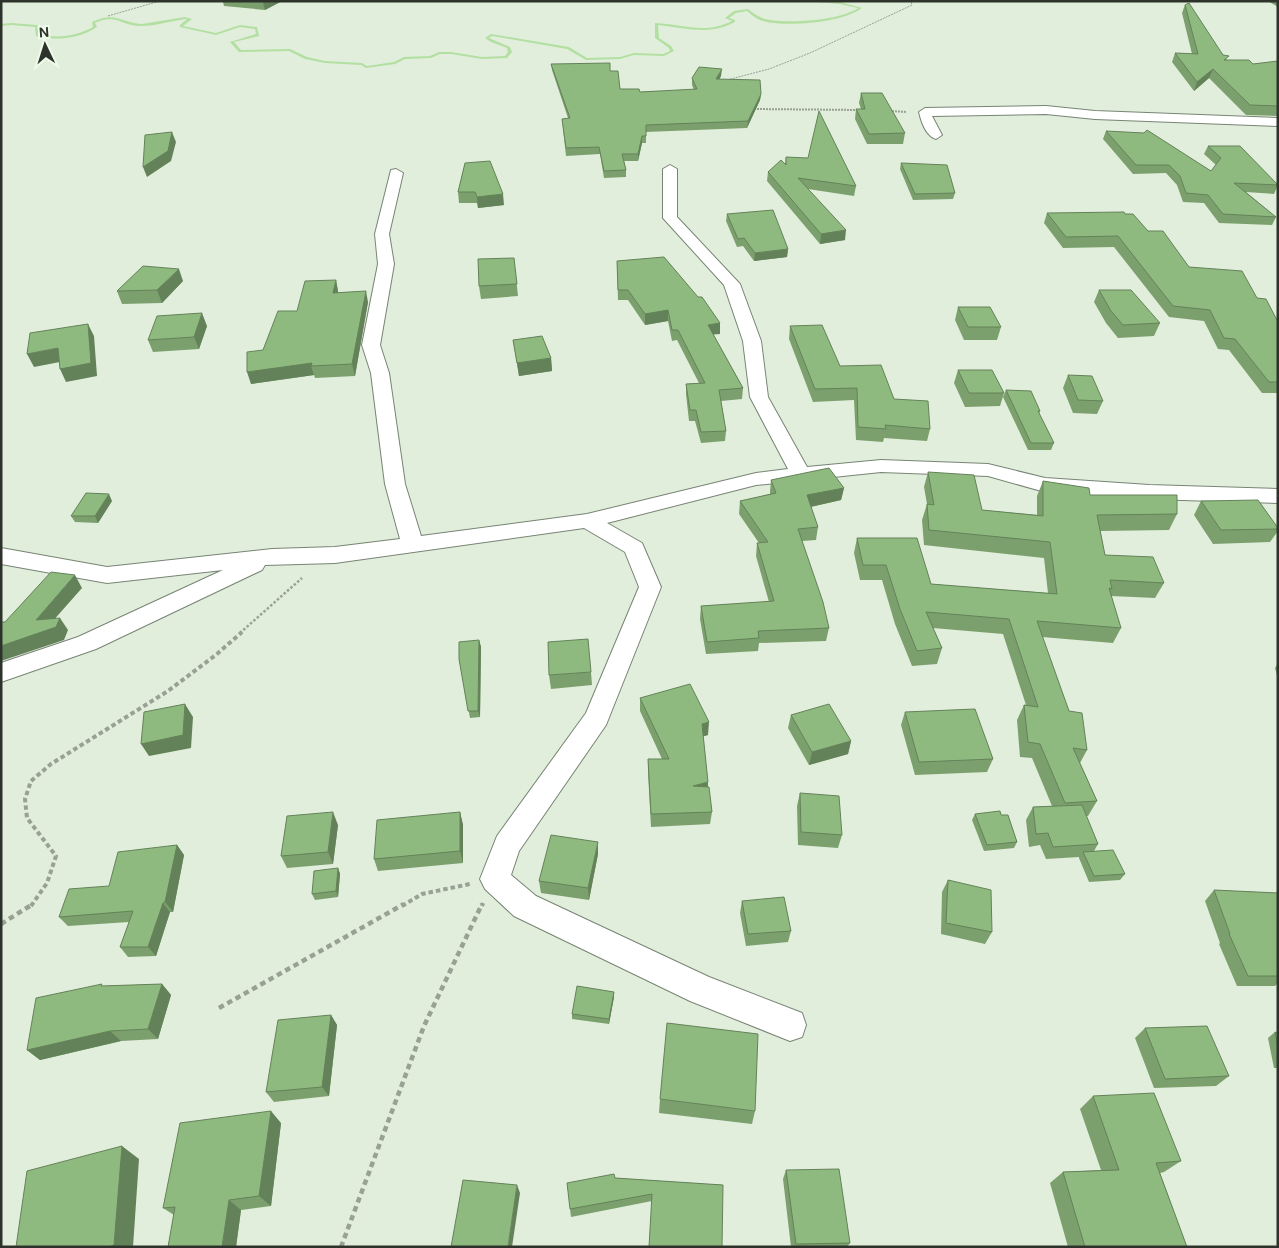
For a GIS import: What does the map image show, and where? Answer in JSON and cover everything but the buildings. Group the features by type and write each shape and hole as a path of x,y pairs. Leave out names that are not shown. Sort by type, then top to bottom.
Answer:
{"street":[{"path":"936,135 927,121 925,112 1046,110 1095,115 1278,122"},
{"path":"670,169 670,218 732,284 752,341 759,397 801,474"},
{"path":"396,174 382,234 386,264 371,345 380,373 395,484 413,545"},
{"path":"1,556 107,575 272,557 335,555 587,521 756,479 881,466 988,470 1045,485 1149,492 1278,496"},
{"path":"587,521 634,548 650,586 597,718 507,845 495,879 525,906 701,990 790,1025"},
{"path":"1,673 87,643 272,557"}],"path":[{"path":"108,16 160,1"},
{"path":"727,80 769,69 810,53 912,5 911,1"},
{"path":"754,109 867,111"},
{"path":"887,111 925,112"},
{"path":"1,924 32,904 47,883 56,856 27,818 25,799 32,781 51,764 175,686 217,654 319,564 335,555"},
{"path":"219,1008 422,894 495,879"},
{"path":"342,1247 424,1026 495,879"}],"waterway":[{"path":"1,25 37,26 37,35 59,38 74,36 95,27 93,23 101,19 114,18 142,25 185,18 190,19 181,26 216,34 240,26 256,28 258,35 232,42 240,51 290,50 306,58 325,62 362,64 366,67 395,63 404,58 431,57 439,53 482,58 506,57 510,52 509,48 487,38 491,35 568,48 586,59 620,58 634,54 664,55 672,51 670,47 657,38 656,24 706,30 725,26 734,21 727,18 735,12 748,10 762,19 800,22 843,16 860,8 840,3 806,1"}]}
